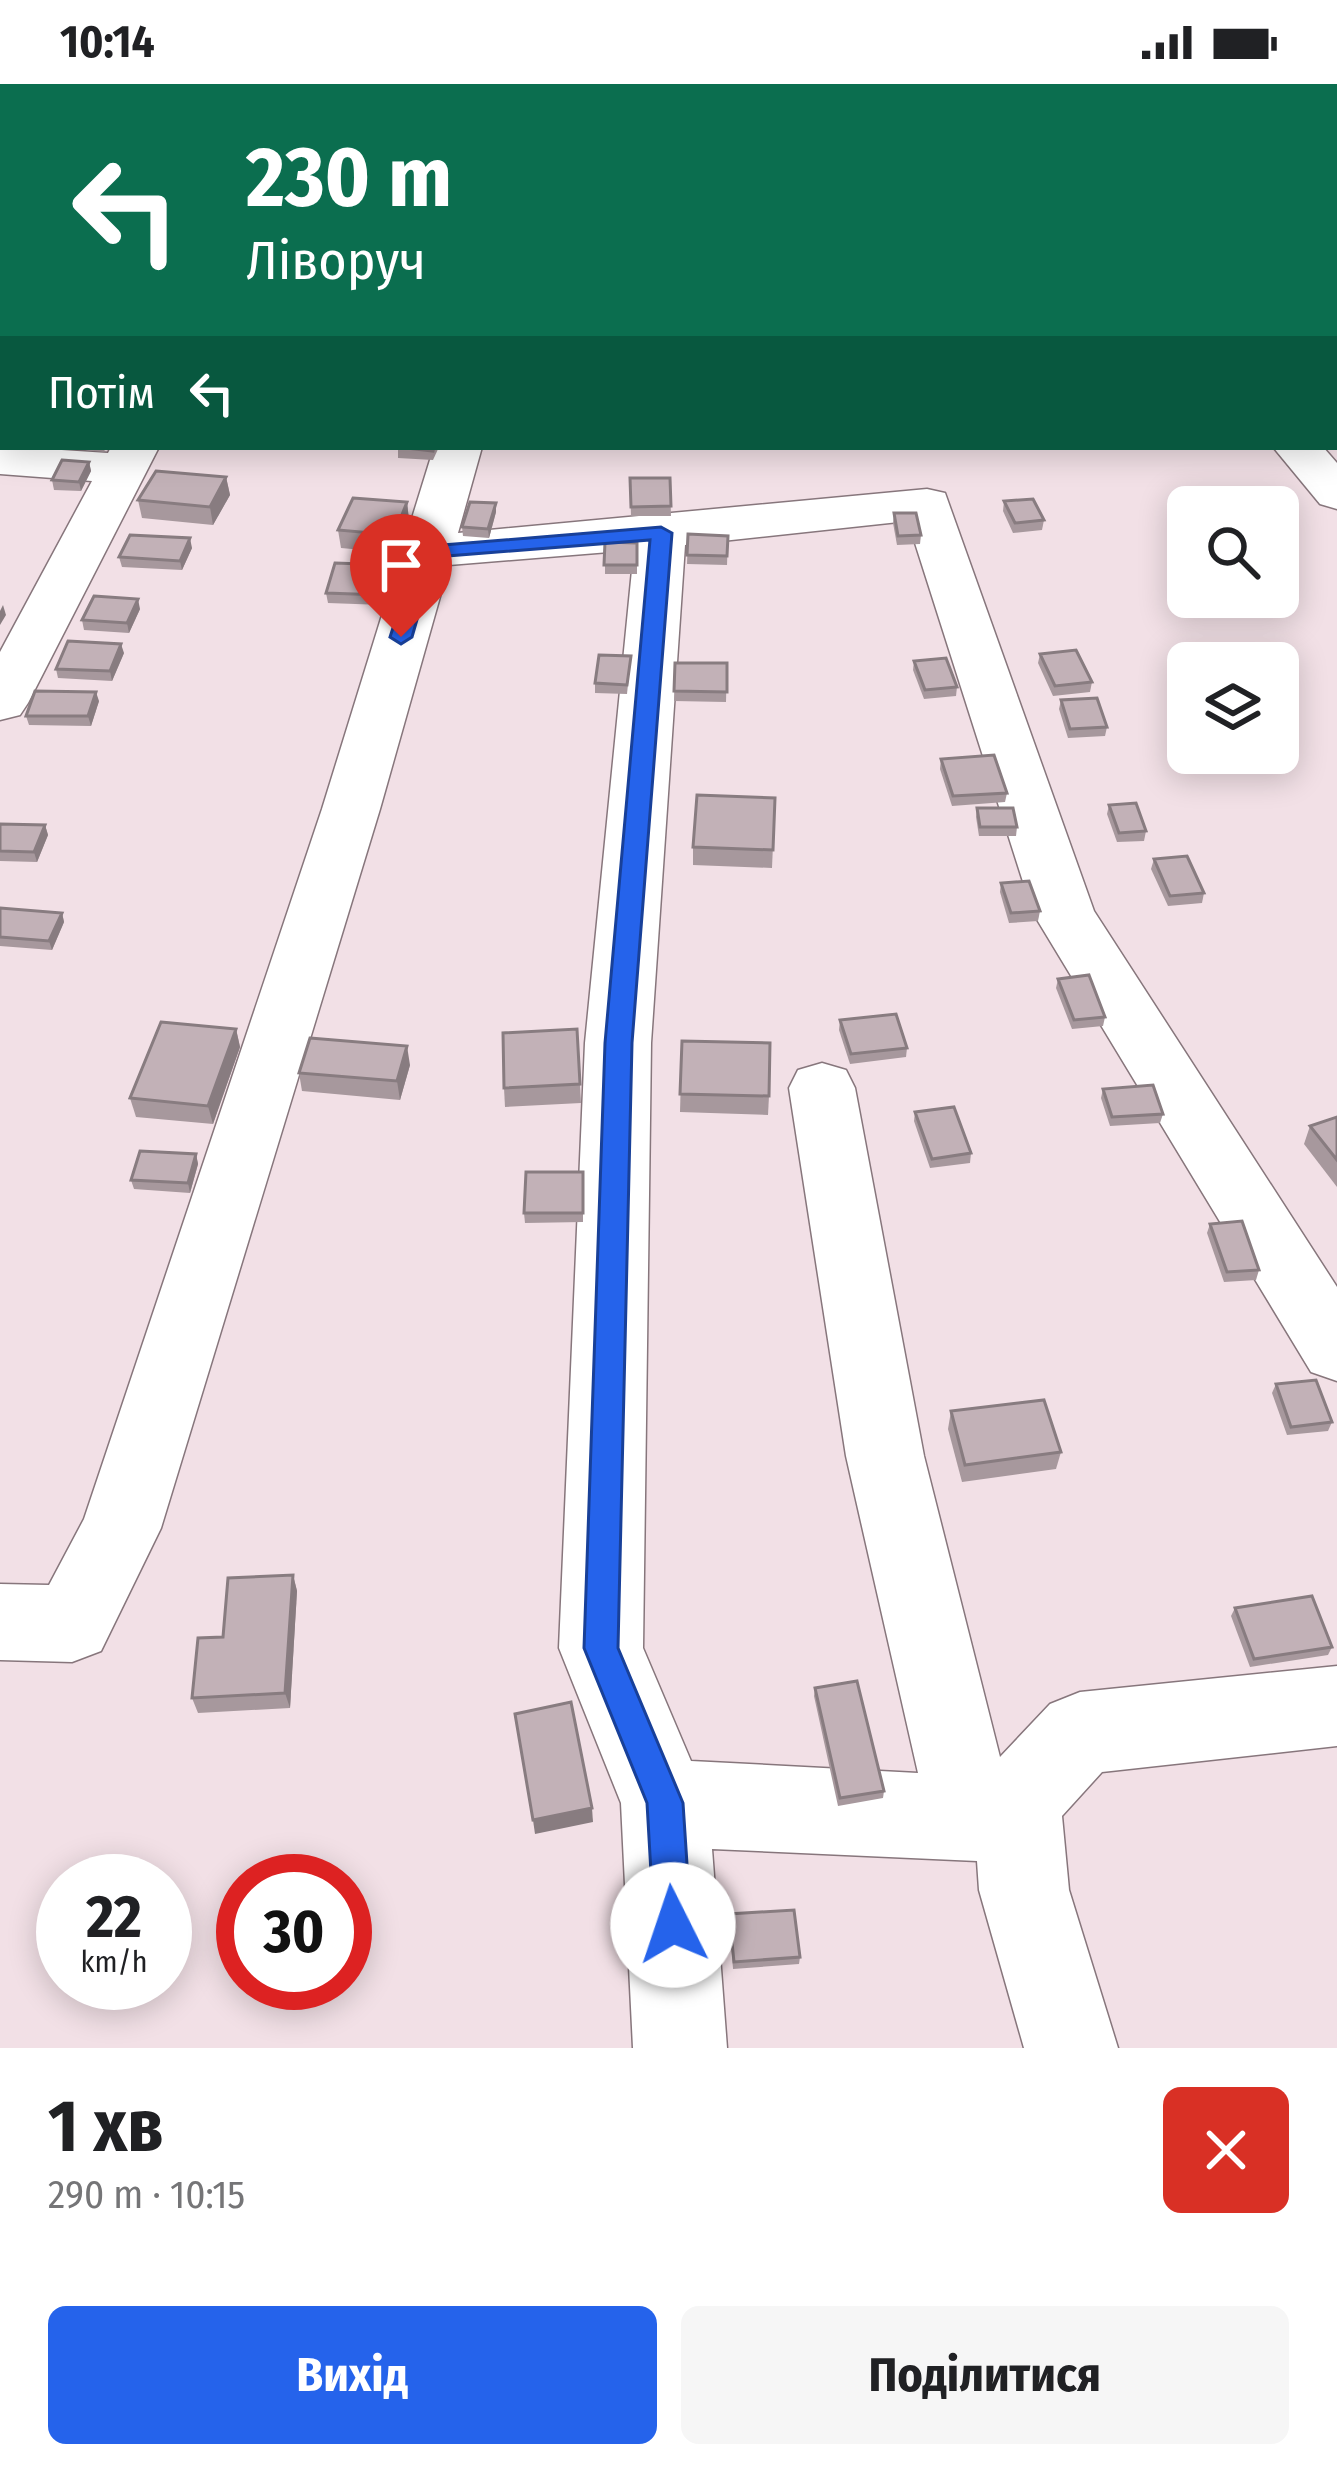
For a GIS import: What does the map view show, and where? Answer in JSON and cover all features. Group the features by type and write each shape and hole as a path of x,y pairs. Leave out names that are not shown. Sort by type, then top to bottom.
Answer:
{"street":[{"path":"0,1622 72,1624 121,1528 351,808 457,450"},
{"path":"1300,450 1337,494"},
{"path":"0,460 129,458 0,703"},
{"path":"426,551 661,533 927,504 1064,913 1337,1350"},
{"path":"661,533 618,1043 601,1648 665,1803 680,2048"},
{"path":"822,1088 874,1413 934,1679 996,1810 1071,2048"},
{"path":"665,1803 996,1810 1080,1732 1337,1706"}],"building":[{"path":"62,460 89,462 79,482 52,480"},
{"path":"156,471 226,477 210,507 138,500"},
{"path":"630,478 670,478 671,506 631,507"},
{"path":"353,498 407,502 394,535 338,530"},
{"path":"1033,499 1044,520 1015,523 1004,501"},
{"path":"470,502 496,503 488,529 462,527"},
{"path":"894,513 916,513 921,535 898,536"},
{"path":"688,534 728,536 727,556 687,555"},
{"path":"130,535 190,538 180,561 119,557"},
{"path":"605,542 637,543 637,565 604,565"},
{"path":"335,563 389,565 382,595 326,593"},
{"path":"94,596 138,599 127,623 82,620"},
{"path":"68,641 121,644 110,671 56,669"},
{"path":"1076,650 1092,682 1055,686 1040,654"},
{"path":"599,655 631,656 627,685 595,683"},
{"path":"946,658 957,687 925,690 914,661"},
{"path":"675,663 727,663 727,692 674,691"},
{"path":"35,691 96,692 88,716 26,716"},
{"path":"1097,698 1107,727 1070,729 1061,700"},
{"path":"994,755 1007,793 953,796 941,759"},
{"path":"697,795 775,798 773,850 693,847"},
{"path":"1136,803 1146,831 1119,833 1109,805"},
{"path":"977,808 1013,808 1017,827 980,827"},
{"path":"0,824 45,825 34,852 0,851"},
{"path":"1187,856 1204,893 1170,896 1154,859"},
{"path":"1029,881 1040,911 1011,913 1001,883"},
{"path":"0,908 62,913 49,941 0,937"},
{"path":"1089,975 1105,1017 1074,1020 1058,979"},
{"path":"896,1014 907,1048 851,1054 840,1020"},
{"path":"161,1022 236,1029 208,1106 130,1098"},
{"path":"577,1029 580,1084 504,1088 503,1033"},
{"path":"310,1038 407,1046 397,1081 299,1073"},
{"path":"682,1041 770,1043 769,1096 680,1094"},
{"path":"1153,1085 1163,1114 1112,1117 1103,1089"},
{"path":"954,1107 971,1153 932,1159 915,1112"},
{"path":"1337,1117 1337,1160 1310,1126"},
{"path":"140,1151 196,1154 188,1183 131,1180"},
{"path":"526,1172 583,1172 583,1213 524,1213"},
{"path":"1242,1221 1259,1270 1227,1272 1210,1224"},
{"path":"1316,1380 1332,1422 1291,1427 1276,1384"},
{"path":"1044,1400 1061,1452 965,1465 951,1411"},
{"path":"293,1575 285,1693 192,1698 198,1638 223,1637 228,1578"},
{"path":"1312,1596 1332,1647 1254,1659 1235,1608"},
{"path":"857,1681 884,1791 840,1798 815,1688"},
{"path":"571,1702 592,1808 533,1820 515,1714"},
{"path":"794,1910 800,1957 734,1962 729,1914"}],"route":[{"path":"401,637 426,551 661,533 644,781 618,1043 601,1648 665,1803 673,1925"}]}
